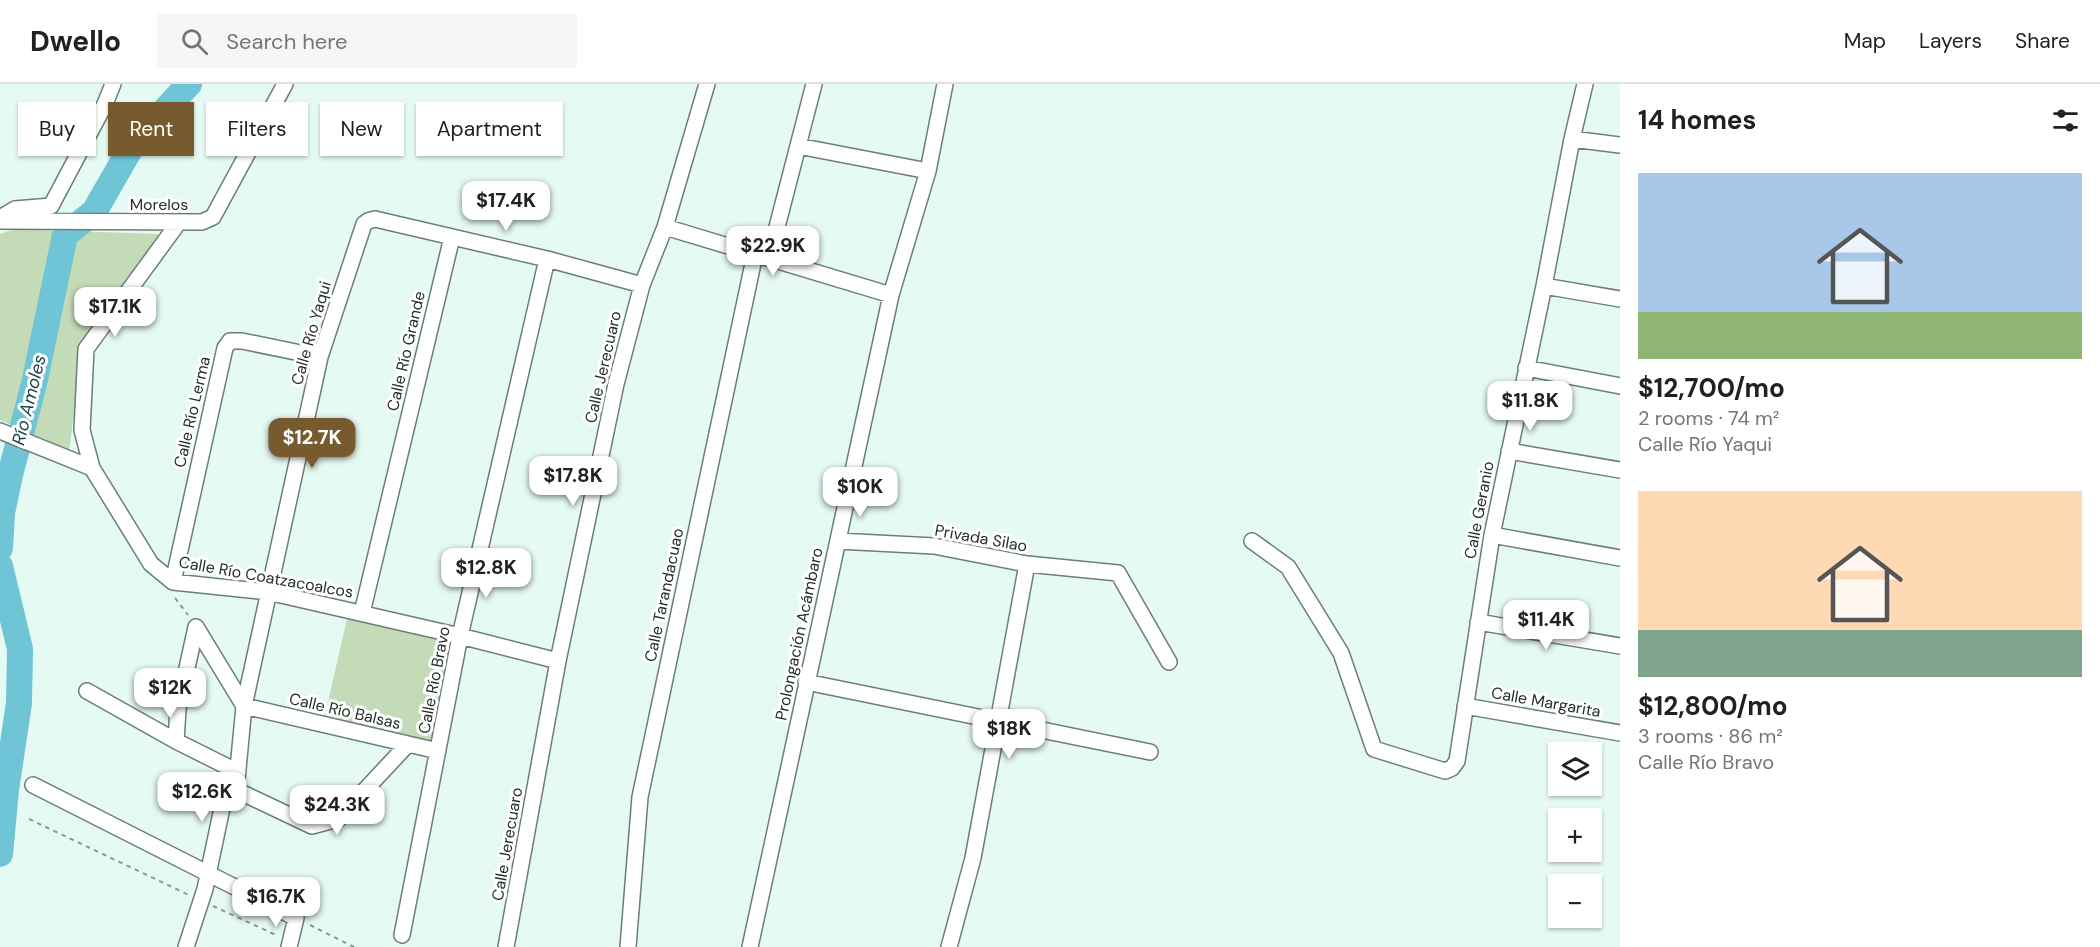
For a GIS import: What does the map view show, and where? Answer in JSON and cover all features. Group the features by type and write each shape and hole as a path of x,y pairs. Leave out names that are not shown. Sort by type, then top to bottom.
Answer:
{"street":[{"path":"0,219 15,209 51,206 105,104 113,84"},
{"name":"Morelos","path":"0,219 202,222 213,217 285,84"},
{"name":"Calle Jerecuaro","path":"506,947 558,661 616,384 642,285 665,226 707,84"},
{"name":"Calle Tarandacuao","path":"628,947 640,797 762,256 798,147 814,84"},
{"name":"Prolongación Acámbaro","path":"750,947 891,295 928,171 945,84"},
{"name":"Calle Geranio","path":"1252,542 1288,567 1341,652 1374,749 1445,771 1452,768 1457,760 1492,535 1572,139 1586,84"},
{"path":"1572,139 1620,145"},
{"path":"798,147 928,171"},
{"name":"Calle Río Yaqui","path":"236,790 244,706 320,357 364,224 375,219 452,237"},
{"name":"Calle Río Coatzacoalcos","path":"179,222 86,350 82,430 92,468 152,564 173,582 268,592 558,661"},
{"path":"665,226 891,295"},
{"path":"452,237 547,259 642,285"},
{"name":"Calle Río Grande","path":"362,613 452,237"},
{"name":"Calle Río Bravo","path":"402,935 460,636 547,259"},
{"path":"1544,286 1620,299"},
{"name":"Calle Río Lerma","path":"173,582 225,348 230,341 242,341 320,357"},
{"path":"1526,368 1620,386"},
{"path":"0,431 92,468"},
{"path":"1509,451 1620,471"},
{"path":"1492,535 1620,558"},
{"name":"Privada Silao","path":"838,542 934,546 1027,564 1118,573 1169,662"},
{"path":"949,947 974,858 1027,564"},
{"path":"1478,622 1620,646"},
{"path":"176,741 178,709 196,627 244,706"},
{"path":"806,682 1150,752"},
{"path":"87,691 176,741 238,772"},
{"name":"Calle Río Balsas","path":"244,706 438,751"},
{"name":"Calle Margarita","path":"1465,706 1620,733"},
{"path":"186,947 209,874 222,808 236,790 312,826 338,819 408,744"},
{"path":"33,785 296,918 290,944"}],"path":[{"path":"29,819 290,944"},
{"path":"296,918 354,947"}],"green space":[{"path":"15,229 158,234 160,242 83,345 69,451 0,420 0,234"},
{"path":"349,610 460,636 438,751 323,724"}],"waterway":[{"name":"Río Amoles","path":"0,548 2,513 34,384 65,235 94,212 132,146 189,84"},
{"name":"Río Amoles","path":"0,566 20,649 19,703 6,790 0,854"}]}
